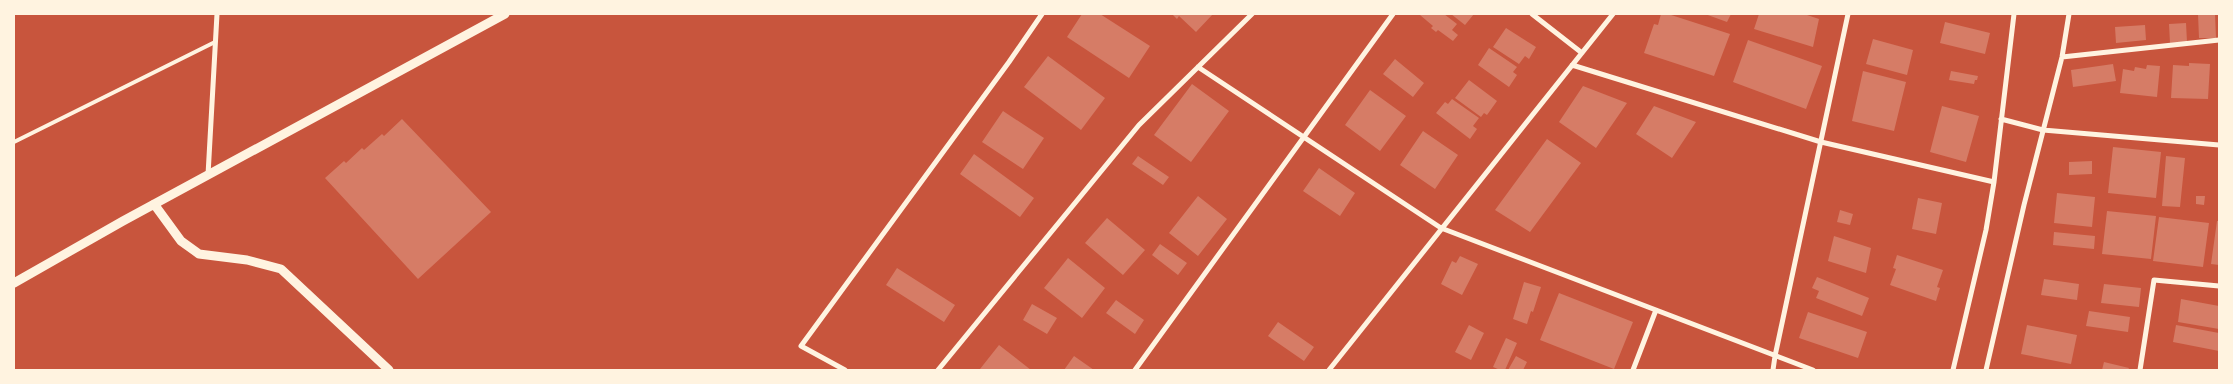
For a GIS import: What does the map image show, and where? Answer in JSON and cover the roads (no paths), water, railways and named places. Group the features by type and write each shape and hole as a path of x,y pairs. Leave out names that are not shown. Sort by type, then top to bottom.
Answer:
{"street":[{"path":"208,176 217,14"},
{"path":"14,283 154,204 506,14"},
{"path":"845,370 801,346 1042,14"},
{"path":"938,370 1139,126 1252,14"},
{"path":"1135,370 1393,14"},
{"path":"1532,14 1582,53"},
{"path":"1329,370 1613,14"},
{"path":"1773,370 1774,356 1848,14"},
{"path":"1953,370 1986,230 1994,182 2014,14"},
{"path":"1986,370 2062,57 2069,14"},
{"path":"2062,57 2219,40"},
{"path":"1572,65 1821,142 1994,182"},
{"path":"1198,67 1441,228 1813,370"},
{"path":"2001,119 2043,130 2219,145"},
{"path":"154,204 181,241 199,254 247,260 282,269 389,370"},
{"path":"2140,370 2154,280 2219,286"},
{"path":"1633,370 1656,310"}],"lane":[{"path":"14,142 215,42"}]}
